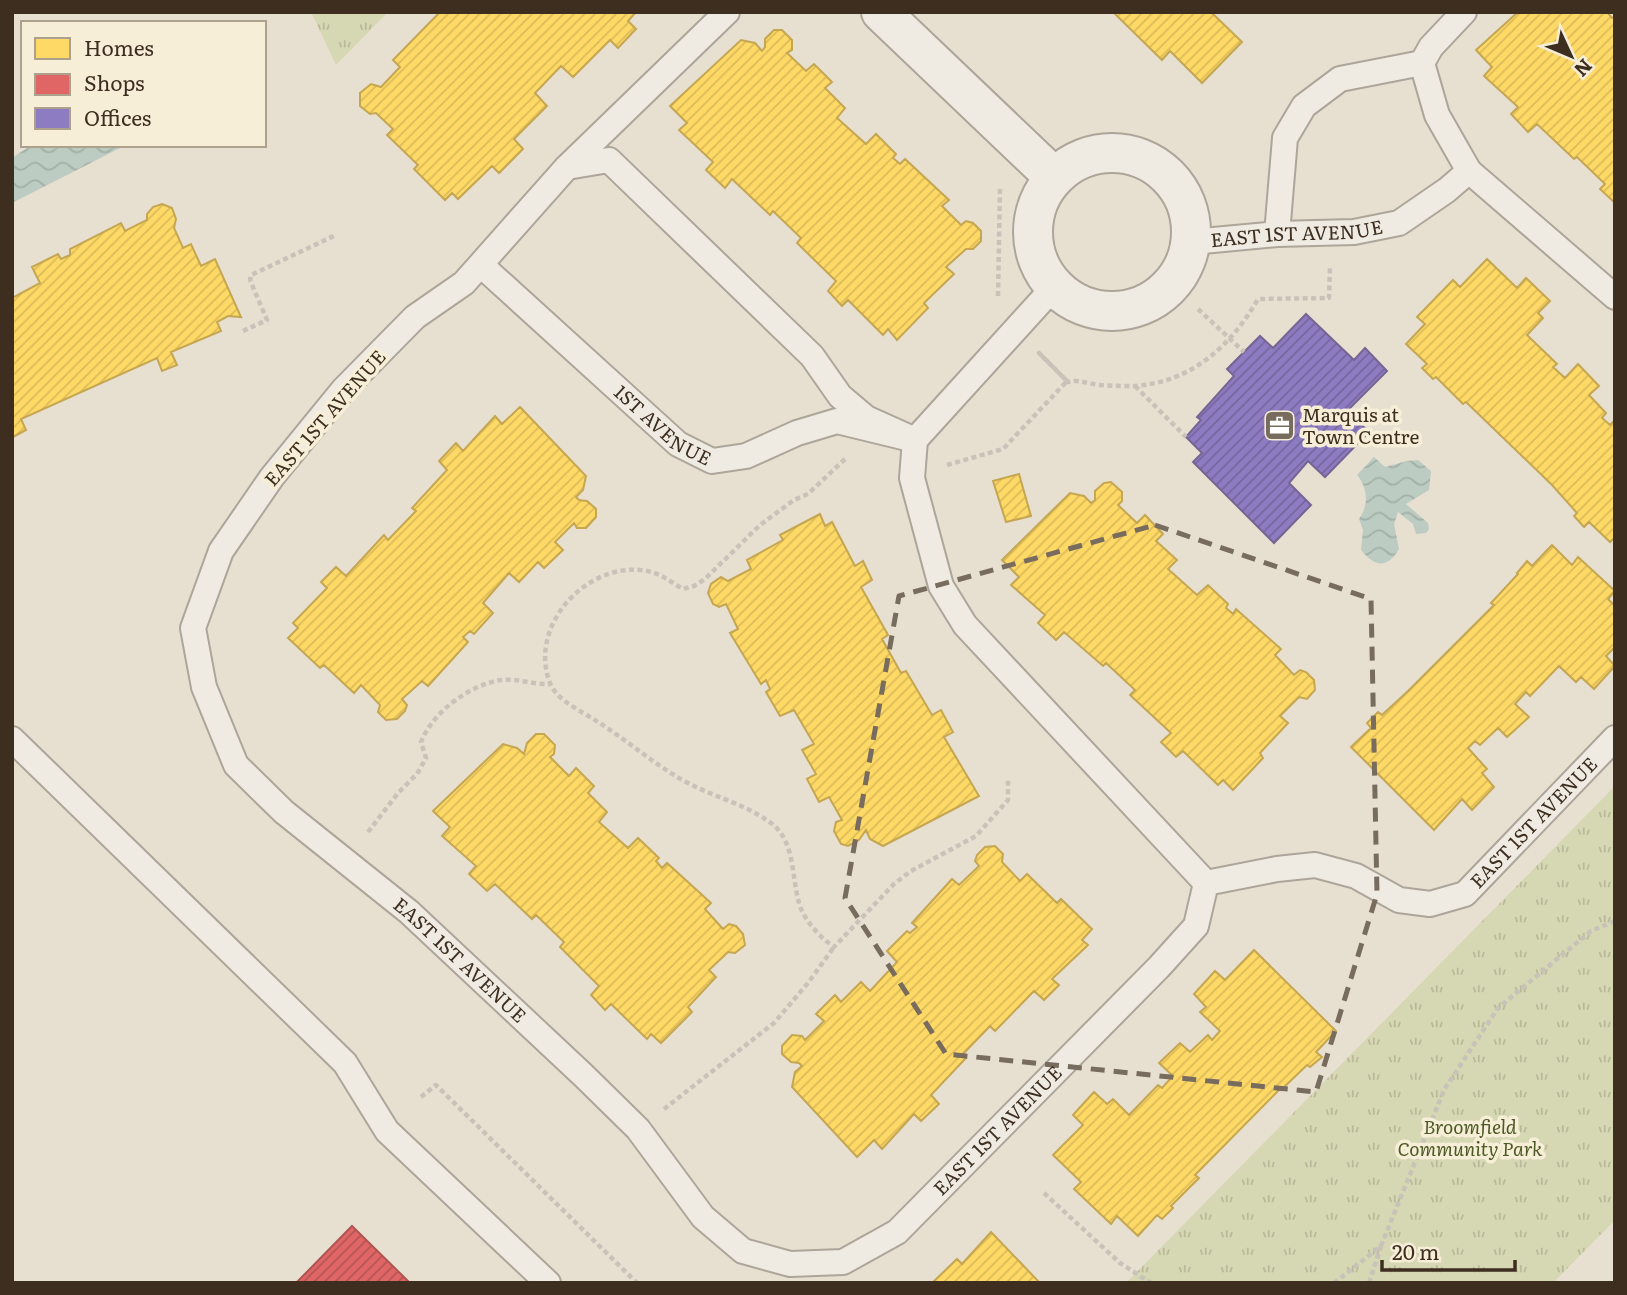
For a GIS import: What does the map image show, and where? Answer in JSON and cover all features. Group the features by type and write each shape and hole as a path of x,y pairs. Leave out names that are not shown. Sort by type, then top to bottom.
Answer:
{"street":[{"path":"881,12 1053,176"},
{"path":"1115,153 1141,158 1163,171 1181,191 1190,215 1192,242 1184,266 1170,287 1150,303 1126,311 1101,312 1076,304 1054,288 1040,265 1033,239 1035,212 1053,176 1089,156 1115,153"}],"lane":[{"name":"EAST 1ST AVENUE","path":"727,12 567,167 464,283 415,317 343,390 272,477 221,551 193,628 204,687 236,765 284,812 409,912 638,1129 703,1217 743,1251 789,1264 843,1262 897,1232 1159,967 1196,926 1206,883 1277,869 1315,865 1356,876 1399,900 1430,904 1465,894 1615,738"},
{"path":"1464,12 1431,47 1422,63 1437,116 1469,171 1615,297"},
{"path":"1277,234 1285,138 1304,106 1340,79 1422,63"},
{"path":"567,167 609,160 812,356 840,396 866,418 915,440"},
{"name":"EAST 1ST AVENUE","path":"1192,242 1277,234 1354,232 1399,222 1447,190 1469,171"},
{"name":"1ST AVENUE","path":"481,265 678,444 712,461 746,456 797,433 837,421 915,440"},
{"path":"1054,288 915,440 912,478 941,586 965,625 1206,883"},
{"path":"12,739 345,1063 387,1131 548,1283"}],"path":[{"path":"997,304 999,175"},
{"path":"945,466 1003,449 1058,391 1067,381 1038,353 1048,362 1058,372 1068,382 1077,380 1099,385 1135,386 1174,376 1200,365 1220,350 1242,326 1258,299 1329,298 1328,233"},
{"path":"243,331 267,320 250,280 251,275 336,235"},
{"path":"1198,309 1244,352"},
{"path":"1135,386 1186,437"},
{"path":"834,947 823,939 802,911 793,867 785,838 780,831 748,808 671,774 597,721 573,708 550,684 546,651 552,623 569,600 588,582 617,572 639,570 662,575 683,589 694,586 705,579 760,525 794,500 808,494 845,458 852,455"},
{"path":"368,832 398,793 417,774 426,758 421,742 426,729 449,706 474,688 501,680 550,684"},
{"path":"638,1129 774,1023 834,947 874,903 903,877 976,836 1008,800 1008,779"},
{"path":"1369,1283 1381,1246 1444,1090 1498,1008 1591,931 1615,920"},
{"path":"421,1097 436,1085 638,1283"},
{"path":"1044,1193 1120,1263 1151,1283"},
{"path":"1334,1283 1381,1246"}],"highlighted area":[{"path":"1155,525 1371,599 1377,894 1316,1092 946,1054 845,898 899,596"}],"green space":[{"path":"311,12 388,12 336,65"},
{"name":"Broomfield Community Park","path":"1615,786 1615,1220 1553,1283 1126,1283"}],"water":[{"path":"28,147 122,147 12,203 12,158"},
{"path":"1374,457 1385,467 1418,460 1431,471 1429,490 1406,504 1428,523 1429,529 1426,533 1416,534 1413,524 1398,512 1394,524 1399,549 1385,563 1371,560 1361,550 1363,530 1359,519 1366,497 1357,475"}],"building: Homes":[{"path":"440,12 636,12 628,21 636,29 618,48 610,40 573,77 561,66 535,93 547,106 514,139 523,149 499,173 492,166 458,199 452,193 445,200 414,169 418,165 387,135 393,129 376,113 370,114 360,106 360,93 371,84 381,87 400,67 393,60"},
{"path":"1113,12 1211,12 1242,42 1202,83 1170,51 1162,60"},
{"path":"1518,12 1607,12 1612,18 1615,16 1615,203 1600,189 1605,184 1537,124 1528,132 1511,114 1518,107 1484,76 1492,67 1476,50"},
{"path":"774,30 782,30 792,40 792,50 787,53 806,71 814,64 832,82 825,88 845,108 837,118 866,144 876,134 896,154 893,158 900,164 905,159 949,200 942,206 961,225 966,221 973,223 981,231 981,241 973,249 966,249 946,267 954,274 924,303 928,308 897,340 888,329 883,335 848,300 842,306 828,291 836,281 797,243 801,238 773,211 770,215 732,179 725,188 706,170 713,162 679,130 687,123 670,106 741,40 755,43 762,51 765,39"},
{"path":"162,204 172,208 176,219 174,228 183,248 191,244 201,266 215,259 241,317 228,316 217,322 221,331 171,352 177,365 162,371 157,358 21,419 26,430 13,437 12,298 40,283 32,267 58,254 61,259 70,255 70,249 121,223 125,231 147,220 147,214 153,207"},
{"path":"1487,259 1517,288 1526,278 1550,301 1538,313 1543,318 1527,335 1557,364 1553,367 1565,378 1578,364 1599,386 1589,395 1606,413 1602,418 1610,425 1615,420 1615,537 1610,542 1589,522 1584,527 1574,516 1577,513 1552,485 1466,402 1463,404 1436,377 1433,379 1422,368 1427,364 1406,344 1425,324 1417,317 1453,280 1460,287"},
{"path":"520,407 586,476 583,490 576,497 587,501 596,509 596,517 586,528 577,528 574,523 555,542 563,550 544,568 538,562 519,582 509,573 483,603 493,613 474,634 470,631 463,637 468,642 428,686 422,681 402,699 407,705 397,719 386,720 378,712 380,705 361,685 354,693 324,665 320,668 288,638 298,628 293,623 327,588 321,582 336,567 346,576 384,535 388,540 416,511 412,508 447,470 439,461 456,443 463,451 495,416 502,424"},
{"path":"1019,474 1031,516 1006,522 993,481"},
{"path":"1111,482 1122,492 1122,501 1118,505 1137,523 1145,515 1163,534 1156,541 1177,560 1168,569 1197,595 1208,585 1228,604 1226,608 1233,614 1236,609 1281,649 1275,655 1294,675 1300,670 1314,680 1315,690 1307,699 1299,697 1280,716 1288,723 1260,753 1263,758 1233,790 1223,780 1218,785 1183,751 1176,757 1161,742 1171,733 1130,695 1135,690 1106,663 1103,666 1064,632 1056,640 1038,623 1045,615 1011,585 1019,577 1002,560 1070,493 1084,496 1091,503 1095,500 1095,491 1104,483"},
{"path":"820,514 825,526 832,522 855,566 863,561 872,580 861,587 888,635 882,639 901,673 906,671 932,715 941,710 953,732 944,737 979,796 883,846 870,839 866,830 859,840 848,846 841,844 834,831 836,822 842,820 829,797 819,802 807,779 816,774 802,750 814,744 794,710 780,716 766,692 770,689 766,680 761,684 730,633 738,629 726,604 719,607 713,604 708,593 711,584 721,577 728,581 751,569 747,560 783,540 780,535"},
{"path":"1552,545 1572,565 1578,557 1615,591 1608,599 1615,606 1615,647 1606,656 1615,666 1594,689 1581,677 1576,682 1559,666 1530,696 1526,692 1515,704 1529,717 1507,737 1498,728 1480,745 1475,741 1468,748 1487,769 1482,773 1494,787 1472,810 1462,799 1434,830 1351,747 1371,728 1367,723 1378,712 1382,715 1494,605 1491,603 1527,561 1532,566"},
{"path":"536,734 544,734 555,745 554,754 550,757 569,776 576,768 594,786 588,793 607,812 599,822 628,848 638,838 659,858 656,861 662,868 667,863 711,903 705,909 723,929 729,924 736,926 743,934 745,945 735,953 728,952 709,970 716,977 688,1007 692,1012 661,1043 651,1034 647,1039 611,1004 605,1010 591,995 599,986 560,947 564,942 536,915 532,919 495,884 487,891 469,874 476,866 442,836 450,827 433,811 503,744 517,748 524,754 527,743"},
{"path":"995,846 1003,854 1002,862 1020,881 1027,874 1057,903 1061,899 1092,929 1082,940 1088,945 1052,979 1059,985 1044,1000 1034,991 995,1031 990,1026 963,1054 966,1058 931,1095 939,1104 921,1121 914,1114 882,1149 874,1140 857,1157 792,1087 795,1072 802,1066 791,1062 782,1054 782,1046 792,1035 802,1036 805,1040 824,1021 816,1014 835,995 841,1002 861,982 870,991 897,962 887,951 907,931 910,933 917,927 912,923 952,879 959,885 979,866 975,861 977,855 985,847"},
{"path":"1254,950 1336,1031 1316,1052 1322,1057 1310,1067 1307,1065 1280,1089 1195,1175 1199,1178 1162,1219 1157,1215 1138,1236 1117,1216 1111,1224 1074,1189 1081,1182 1053,1155 1083,1125 1073,1115 1094,1092 1107,1104 1113,1099 1129,1115 1158,1085 1162,1088 1173,1076 1159,1063 1180,1043 1190,1052 1208,1035 1212,1040 1220,1031 1200,1012 1206,1007 1194,994 1215,971 1225,980"},
{"path":"991,1232 1040,1283 932,1283 957,1259 962,1264"}],"building: Shops":[{"path":"352,1226 410,1283 296,1283"}],"building: Offices":[{"name":"Marquis at Town Centre","path":"1306,314 1354,360 1365,348 1387,371 1347,411 1369,432 1325,477 1308,461 1289,483 1311,505 1274,543 1193,462 1202,453 1186,437 1201,420 1197,417 1234,376 1227,369 1260,336 1273,348"}],"place":[{"name":"Marquis at Town Centre","path":"1279,426"}]}
